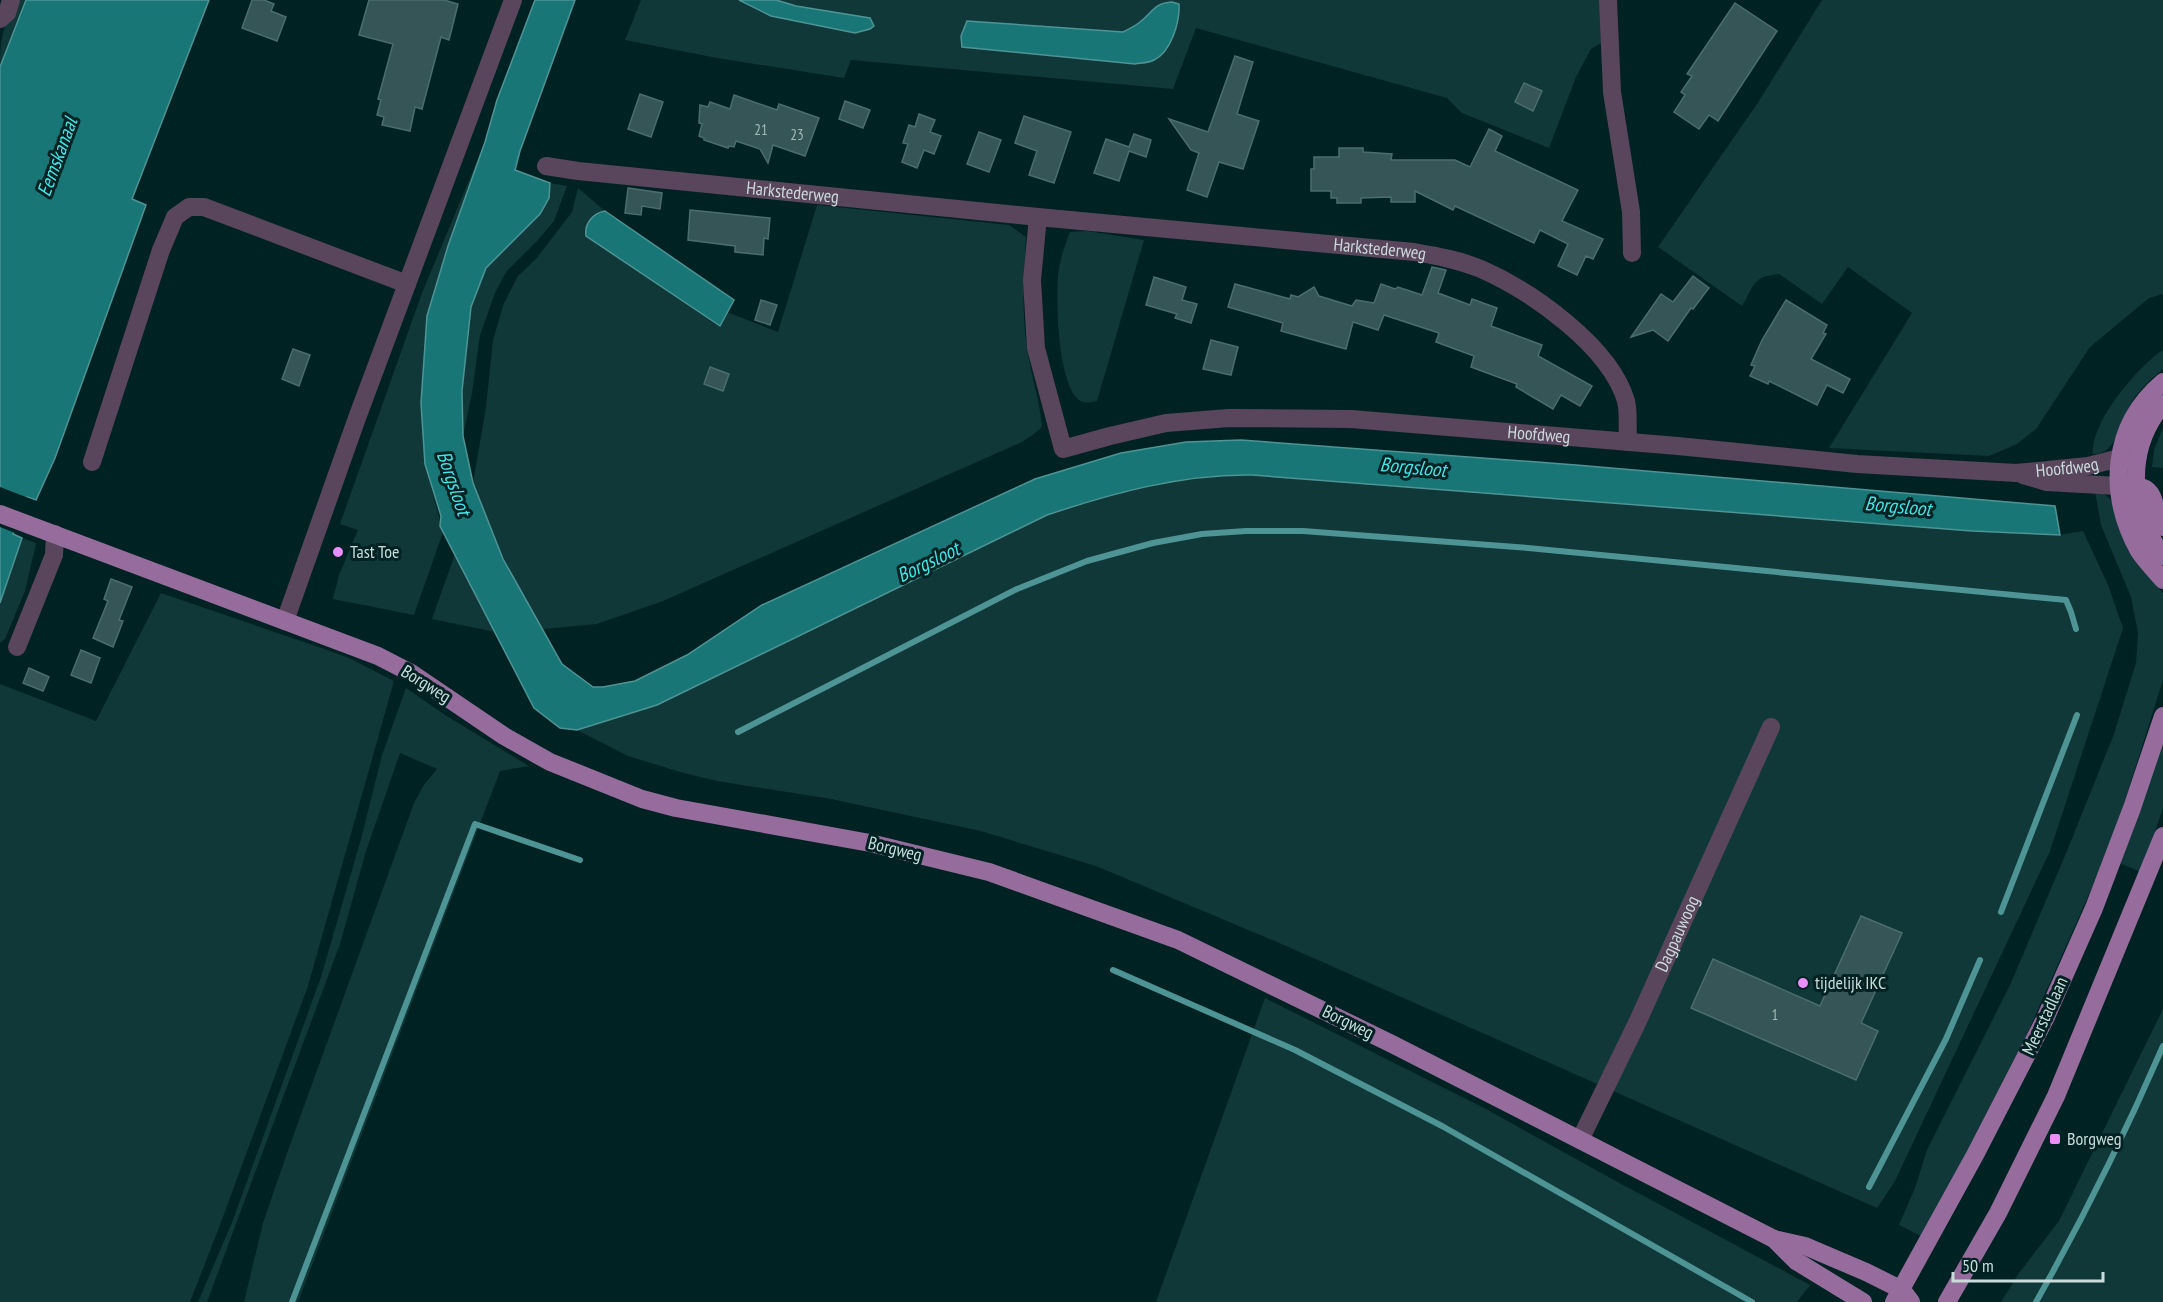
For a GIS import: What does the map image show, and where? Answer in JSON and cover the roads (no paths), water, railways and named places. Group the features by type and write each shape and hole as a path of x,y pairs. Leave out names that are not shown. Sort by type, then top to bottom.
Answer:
{"main road":[{"path":"2163,382 2139,409 2127,432 2120,458 2126,485 2125,516 2139,551 2163,580"},
{"path":"2163,404 2144,434 2126,485 2137,504 2151,541 2163,556"},
{"path":"2126,485 2144,487 2150,491 2163,527"},
{"name":"Borgweg","path":"0,513 350,644 400,667 443,693 504,736 550,762 642,800 870,843 978,870 1178,940 1392,1044 1774,1239 1805,1246 1902,1298"},
{"name":"Meerstadlaan","path":"1902,1298 2045,1019 2094,909 2163,716"},
{"path":"1947,1302 1998,1213 2056,1096 2163,836"},
{"name":"Borgweg","path":"1774,1239 1796,1261 1863,1302"}],"street":[{"path":"0,20 7,13 11,0"},
{"path":"285,621 513,0"},
{"path":"1608,0 1612,92 1631,212 1632,253"},
{"name":"Harkstederweg","path":"546,166 1440,256 1479,268 1520,290 1567,323 1604,360 1617,381 1626,403 1628,442"},
{"path":"92,462 160,250 175,217 189,207 204,207 407,284"},
{"name":"Hoofdweg","path":"1038,217 1032,280 1036,348 1063,449 1166,423 1229,418 1351,419 1857,464 2016,473 2088,466 2120,458"},
{"name":"Hoofdweg","path":"2016,473 2047,482 2126,485"},
{"path":"17,647 54,555 47,531"},
{"name":"Dagpauwoog","path":"1580,1140 1637,1023 1771,727"}],"water":[{"name":"Eemskanaal","path":"26,0 209,0 132,199 146,205 55,458 36,500 27,497 13,534 22,538 0,603 0,67"},
{"name":"Borgsloot","path":"535,0 575,0 515,170 550,183 549,198 540,214 486,268 471,307 462,391 463,436 473,483 503,559 562,664 593,687 635,681 687,655 762,605 1035,479 1121,453 1186,442 1241,440 1576,465 2055,506 2060,535 1972,531 1252,475 1174,481 1122,492 1047,515 657,705 577,730 560,728 534,708 440,526 441,516 425,464 421,403 427,316 497,100"},
{"path":"739,0 776,0 796,6 870,18 874,26 855,33 771,16"},
{"path":"1172,2 1179,4 1178,19 1170,44 1160,56 1147,62 1135,64 962,47 961,36 967,21 1123,32 1138,23 1157,6"},
{"path":"605,211 734,300 720,326 586,236 586,227 590,220"}],"waterway":[{"path":"738,732 1017,589 1087,561 1153,543 1202,534 1303,531 1528,548 2066,600 2076,629"},
{"path":"2001,912 2077,715"},
{"path":"292,1302 475,824 580,860"},
{"path":"1869,1187 1946,1039 1980,960"},
{"path":"1113,970 1295,1050 1442,1126 1752,1302"},
{"path":"2036,1302 2103,1176 2163,1046"}],"place":[{"name":"Tast Toe","path":"338,552"},
{"name":"tijdelijk IKC","path":"1803,983"},
{"name":"Borgweg","path":"2055,1139"}]}
